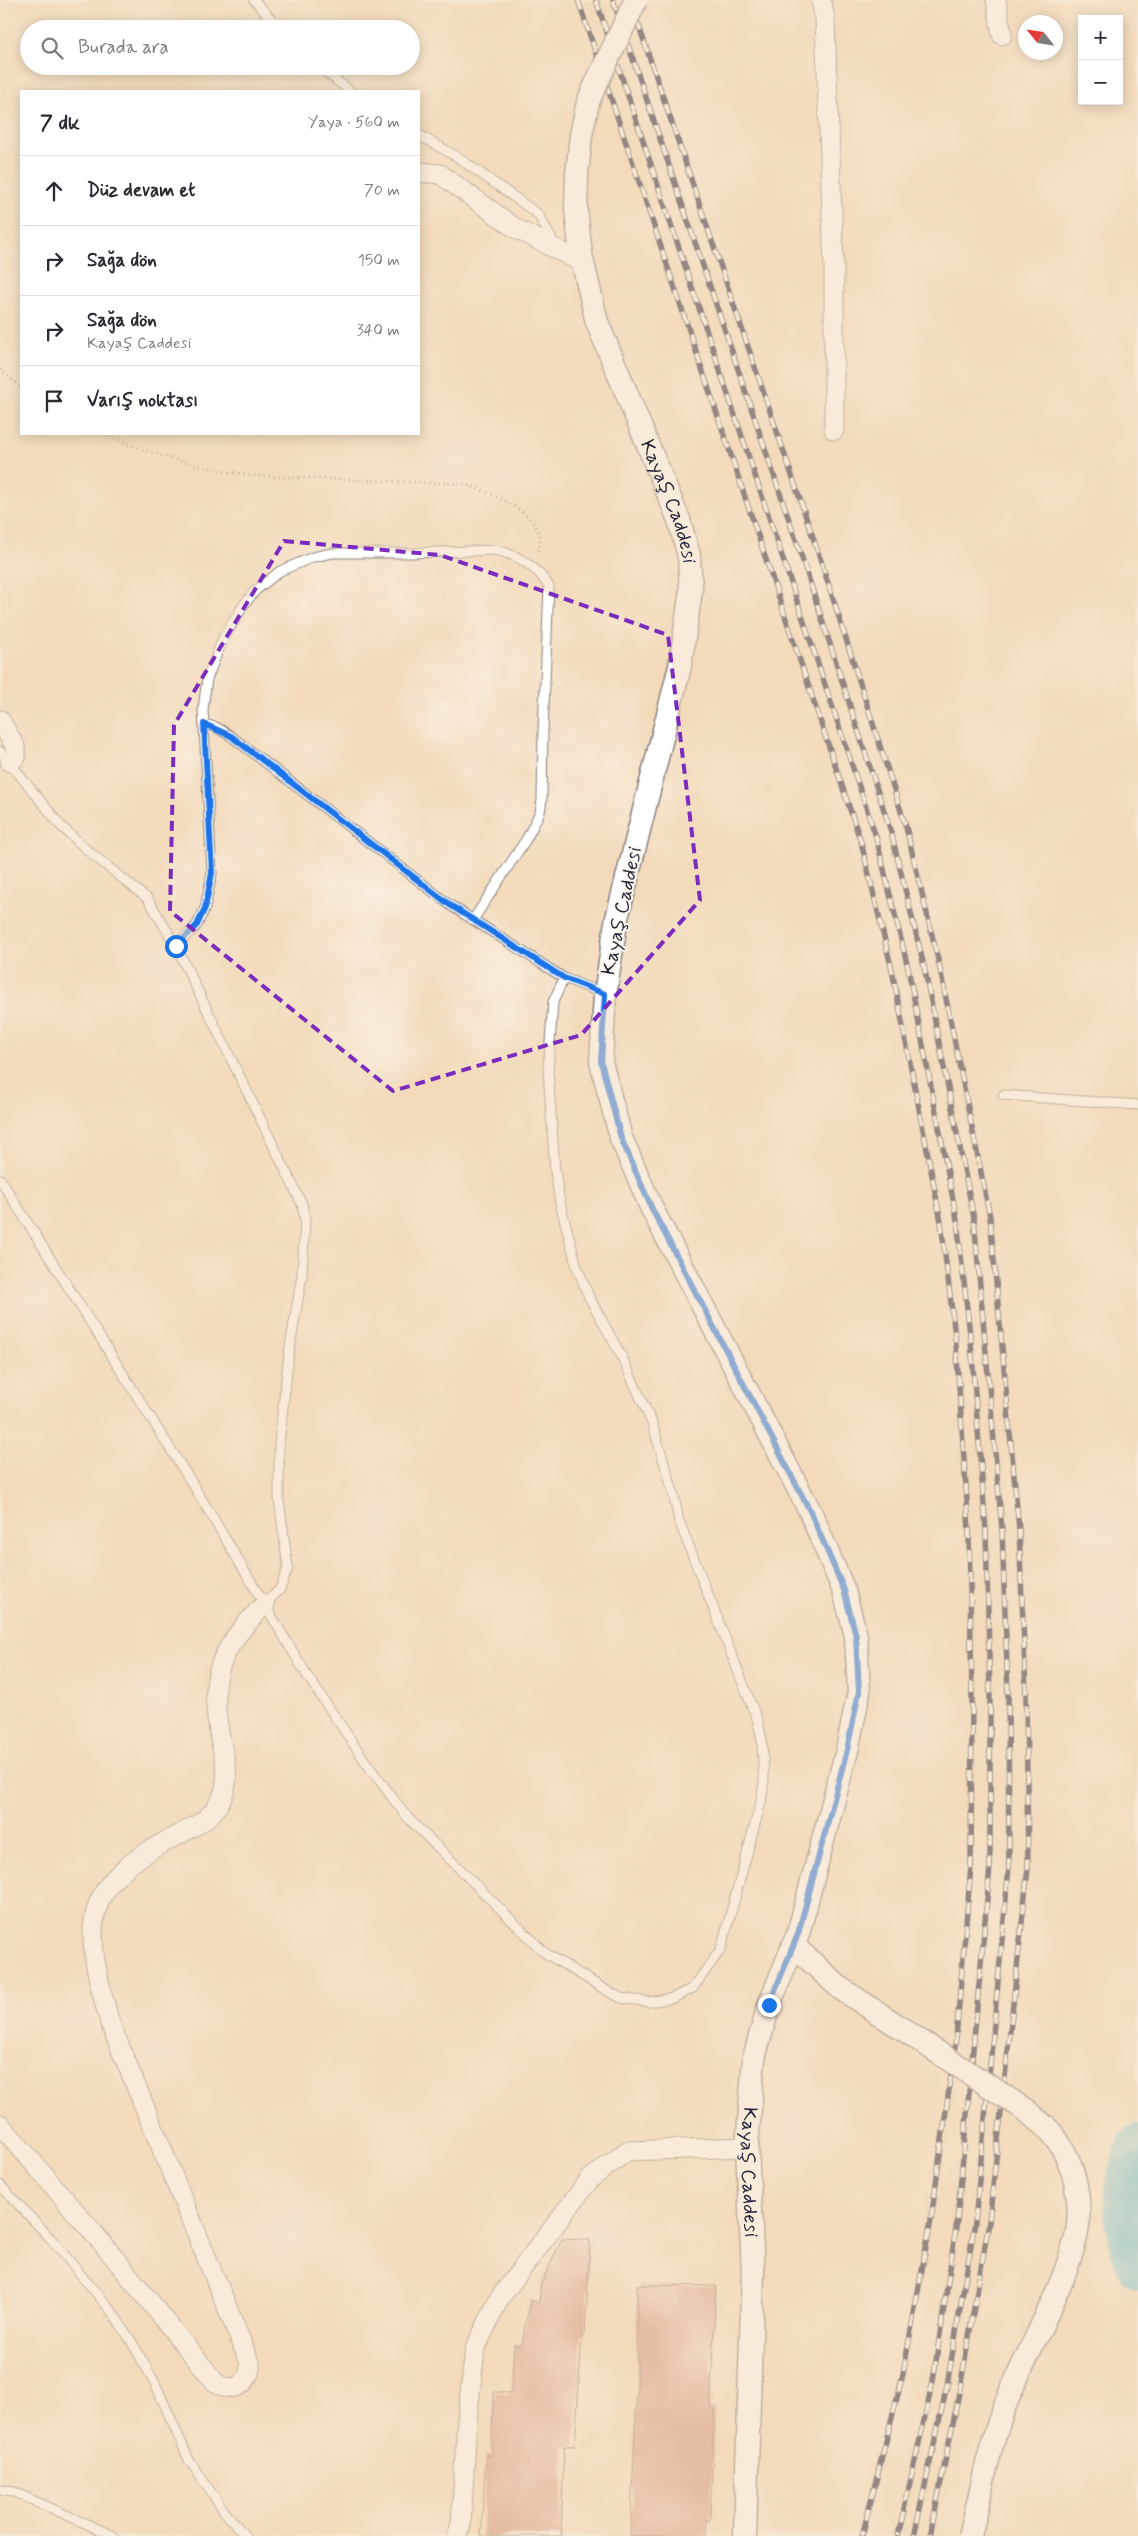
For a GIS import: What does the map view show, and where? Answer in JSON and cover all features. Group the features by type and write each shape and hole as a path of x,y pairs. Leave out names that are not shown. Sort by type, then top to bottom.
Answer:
{"street":[{"name":"Kayaş Caddesi","path":"636,0 588,102 577,174 576,209 583,263 597,322 679,520 689,556 691,590 680,666 616,922 605,994 601,1062 621,1138 652,1209 810,1511 844,1590 856,1636 859,1692 847,1750 794,1945 769,2005 754,2058 747,2147 753,2271 745,2536"},
{"path":"821,0 825,19 833,259 834,430"},
{"path":"996,0 1002,35"},
{"path":"420,172 440,174 516,228 583,263"},
{"path":"0,720 16,751 16,757 5,757"},
{"path":"0,2124 108,2250 215,2382 220,2386 232,2388 244,2382 248,2377 250,2363 110,2023 96,1967 92,1931 98,1904 109,1885 117,1877 144,1853 199,1825 217,1807 226,1784 227,1772 215,1711 217,1678 222,1662 234,1638 265,1604"},
{"path":"794,1945 840,1988 1027,2111 1050,2131 1066,2154 1076,2183 1079,2212 1075,2244 1004,2409 970,2536"},
{"path":"457,2536 462,2524 467,2420 475,2349 499,2299 590,2179 627,2151 747,2147"}],"lane":[{"path":"254,0 272,20"},
{"path":"330,75 349,90"},
{"path":"420,136 458,158 538,214 557,250"},
{"path":"176,946 197,925 205,908 212,873 204,724 204,694 207,678 223,638 255,591 280,571 294,563 332,553 495,550 519,557 530,564 549,586 542,800 540,812 527,838 473,920"},
{"path":"204,724 231,736 450,905 564,978 605,994"},
{"path":"5,757 61,826 88,851 148,899 176,946 297,1190 305,1220 302,1275 289,1353 279,1444 279,1499 288,1568 280,1589 265,1604"},
{"path":"0,1179 195,1488 324,1702 407,1817 545,1953 622,1998 648,2002 662,2001 693,1988 721,1949 761,1802 764,1767 762,1739 757,1719 679,1521 670,1480 652,1423 622,1357 589,1297 567,1235 555,1171 548,1070 553,1002 564,978"},
{"path":"1003,1095 1138,1105"},
{"path":"0,2185 52,2240 112,2312 130,2338 155,2384 189,2460 224,2511 245,2536"},
{"path":"0,2489 12,2491 114,2536"}],"path":[{"path":"0,370 20,387"},
{"path":"107,435 162,457 225,472 266,476 464,484 478,488 505,500 538,529 540,543 530,564"}],"highlighted area":[{"path":"284,541 440,555 668,635 700,900 581,1035 393,1091 170,911 174,725"}],"building":[{"path":"562,2239 590,2240 585,2334 582,2334 575,2446 564,2446 561,2536 481,2536 486,2455 491,2456 494,2392 511,2393 514,2345 522,2345 530,2300 539,2303 541,2284"},
{"path":"637,2285 716,2286 710,2408 714,2408 712,2475 710,2520 707,2520 706,2536 630,2536 637,2392"}],"waterway":[{"path":"1138,2143 1131,2158 1127,2174 1123,2207 1127,2240 1138,2271"}],"railway":[{"path":"578,0 861,842 892,970 941,1222 956,1344 969,1530 972,1698 971,1866 956,2038 931,2220 903,2374 862,2536"},
{"path":"596,0 876,837 908,968 957,1220 971,1343 986,1530 990,1696 990,1867 957,2221 933,2381 898,2536"},
{"path":"613,0 805,567 891,832 924,966 974,1219 1002,1530 1008,1694 1009,1867 975,2222 947,2385 914,2536"},
{"path":"630,0 821,561 906,827 939,964 990,1217 1019,1530 1026,1692 1028,1868 989,2222 960,2388 930,2536"}],"route":[{"path":"176,946 197,925 210,891 213,855 210,837 204,724 216,727 231,736 450,905 564,978 605,994 601,1062 621,1138 652,1209 765,1429 810,1511 844,1590 856,1636 859,1661 859,1692 847,1750 798,1934 769,2005"}]}
